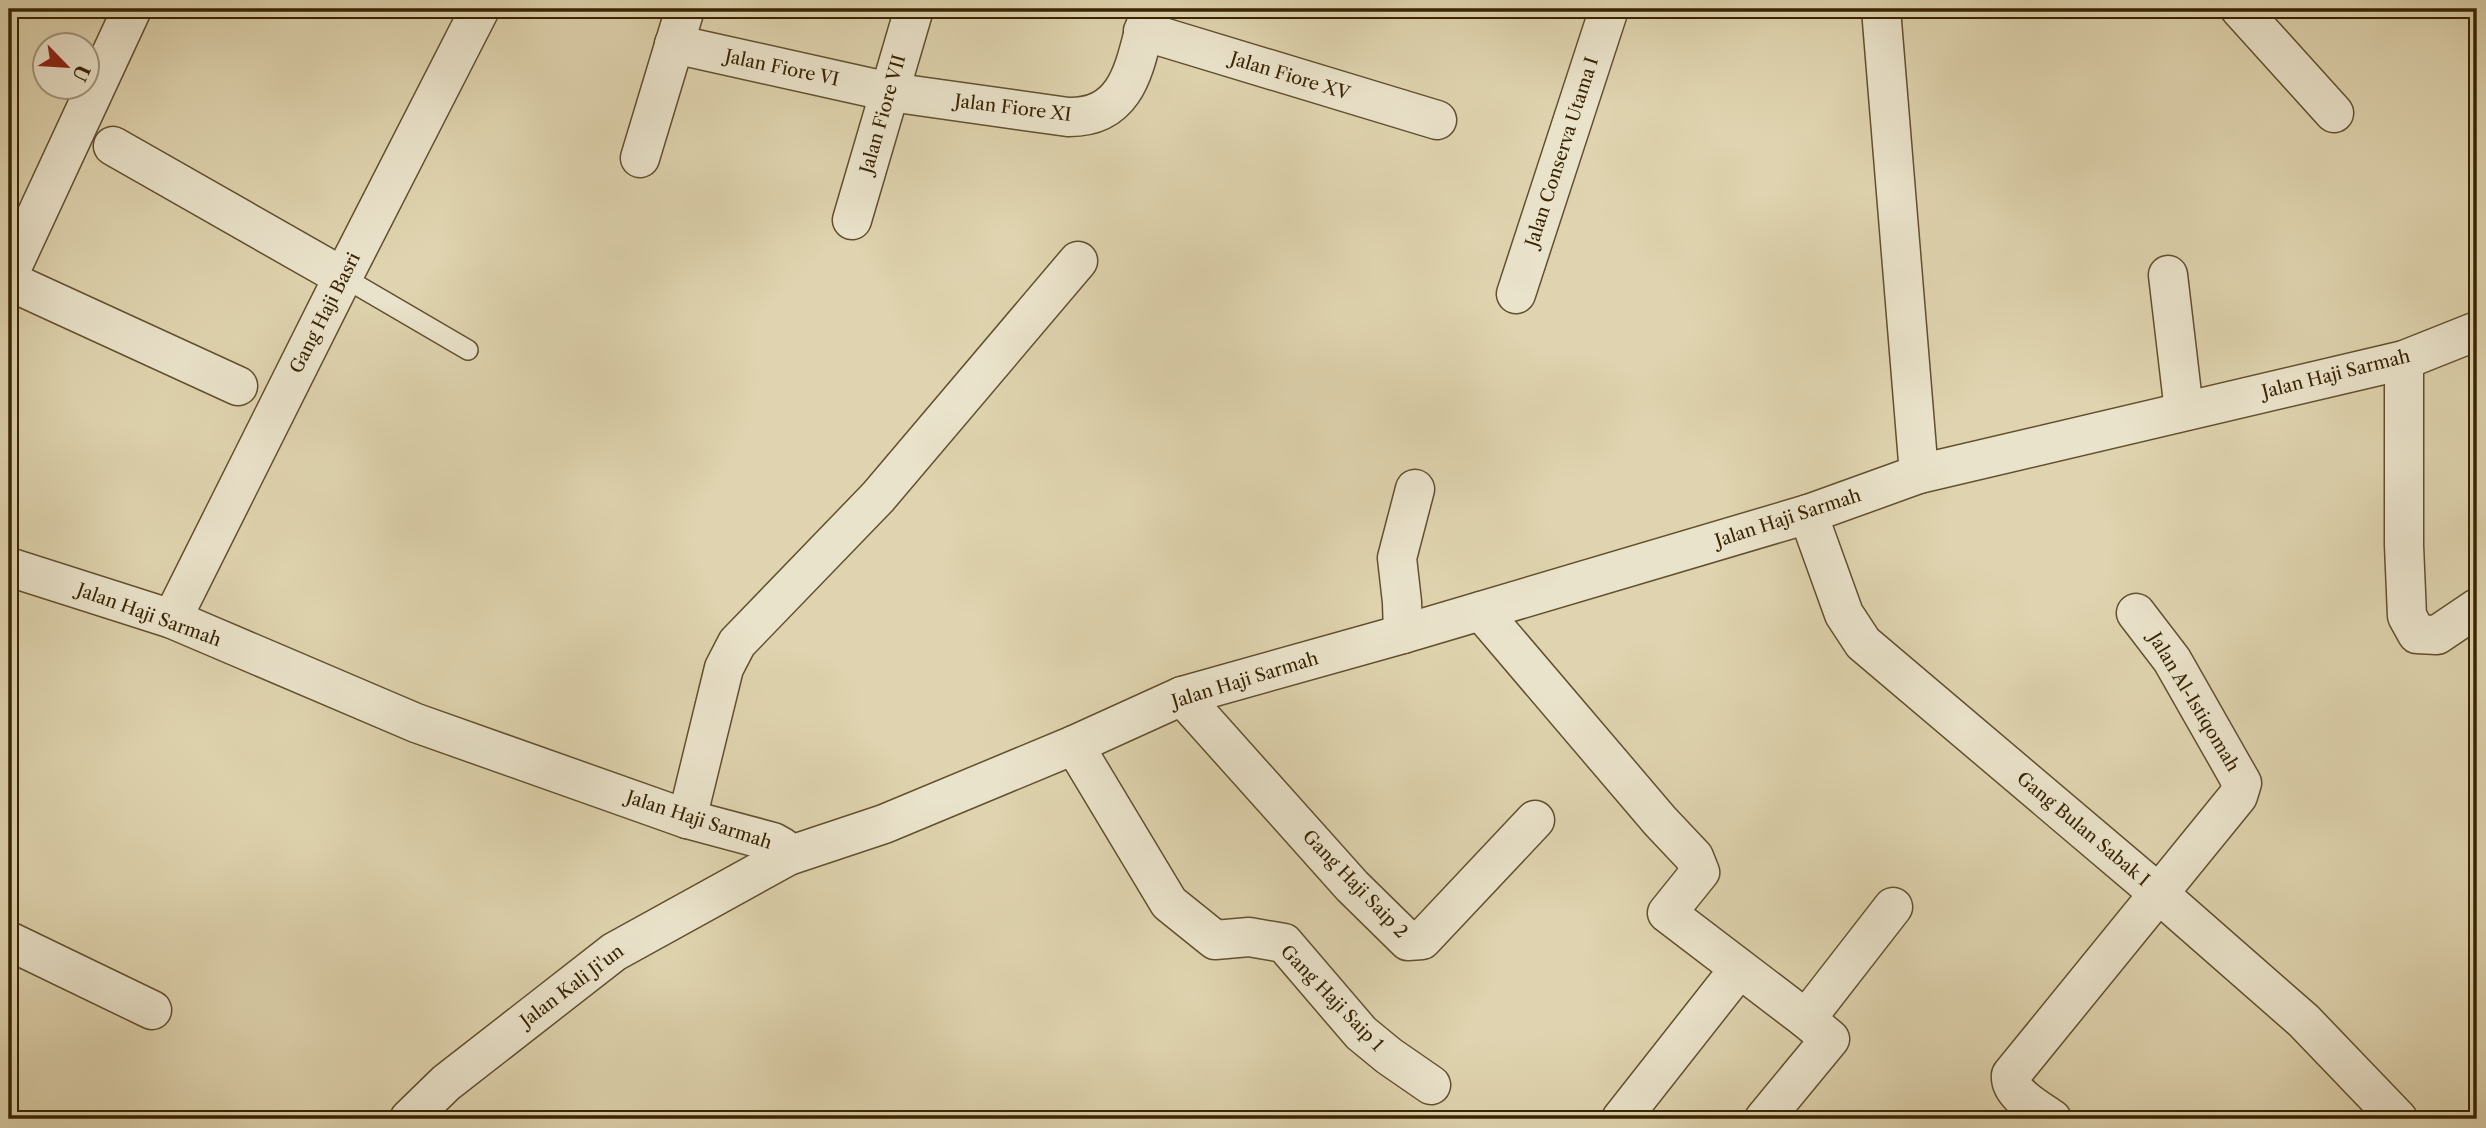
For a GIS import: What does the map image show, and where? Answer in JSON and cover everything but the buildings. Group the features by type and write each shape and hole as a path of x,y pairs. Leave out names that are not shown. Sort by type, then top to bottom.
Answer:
{"street":[{"path":"9,274 132,9"},
{"name":"Gang Haji Basri","path":"172,619 342,277 480,9"},
{"name":"Jalan Fiore VII","path":"852,219 914,9"},
{"name":"Jalan Conserva Utama I","path":"1516,294 1609,9"},
{"path":"1881,9 1919,474"},
{"path":"2240,9 2334,113"},
{"name":"Jalan Fiore XI","path":"890,92 1068,117 1088,117 1115,103 1127,84 1147,20"},
{"name":"Jalan Fiore XV","path":"1147,20 1437,120"},
{"path":"640,158 680,26"},
{"name":"Jalan Fiore VI","path":"680,26 890,92"},
{"path":"113,146 342,277"},
{"path":"687,819 724,668 737,643 878,497 1078,261"},
{"path":"2168,275 2183,411"},
{"path":"9,281 238,386"},
{"name":"Jalan Haji Sarmah","path":"9,567 172,619 416,723 687,819 773,842 782,847 788,856 884,824 1074,745 1182,696 1403,634 1808,514 1919,474 2404,360 2477,331"},
{"path":"2404,360 2404,545 2407,616 2417,634 2437,635 2477,608"},
{"path":"1403,634 1396,558 1415,489"},
{"name":"Gang Bulan Sabak I","path":"1808,514 1844,614 1863,643 2158,892 2305,1021 2398,1119"},
{"path":"1481,611 1660,821 1694,857 1699,872 1667,913 1830,1039 1764,1119"},
{"name":"Jalan Al-Istiqomah","path":"2136,613 2179,670 2242,783 2238,796 2158,892"},
{"name":"Gang Haji Saip 2","path":"1182,696 1352,886 1408,941 1422,940 1535,820"},
{"name":"Gang Haji Saip 1","path":"1074,745 1169,903 1215,940 1249,937 1284,943 1361,1033 1431,1085"},
{"name":"Jalan Kali Ji'un","path":"410,1119 446,1083 614,952 788,856"},
{"path":"2052,1119 2015,1090 2010,1080 2011,1075 2158,892"},
{"path":"1806,1020 1893,907"},
{"path":"9,941 152,1010"},
{"path":"1621,1119 1739,969"}],"lane":[{"path":"342,277 468,350"}]}
